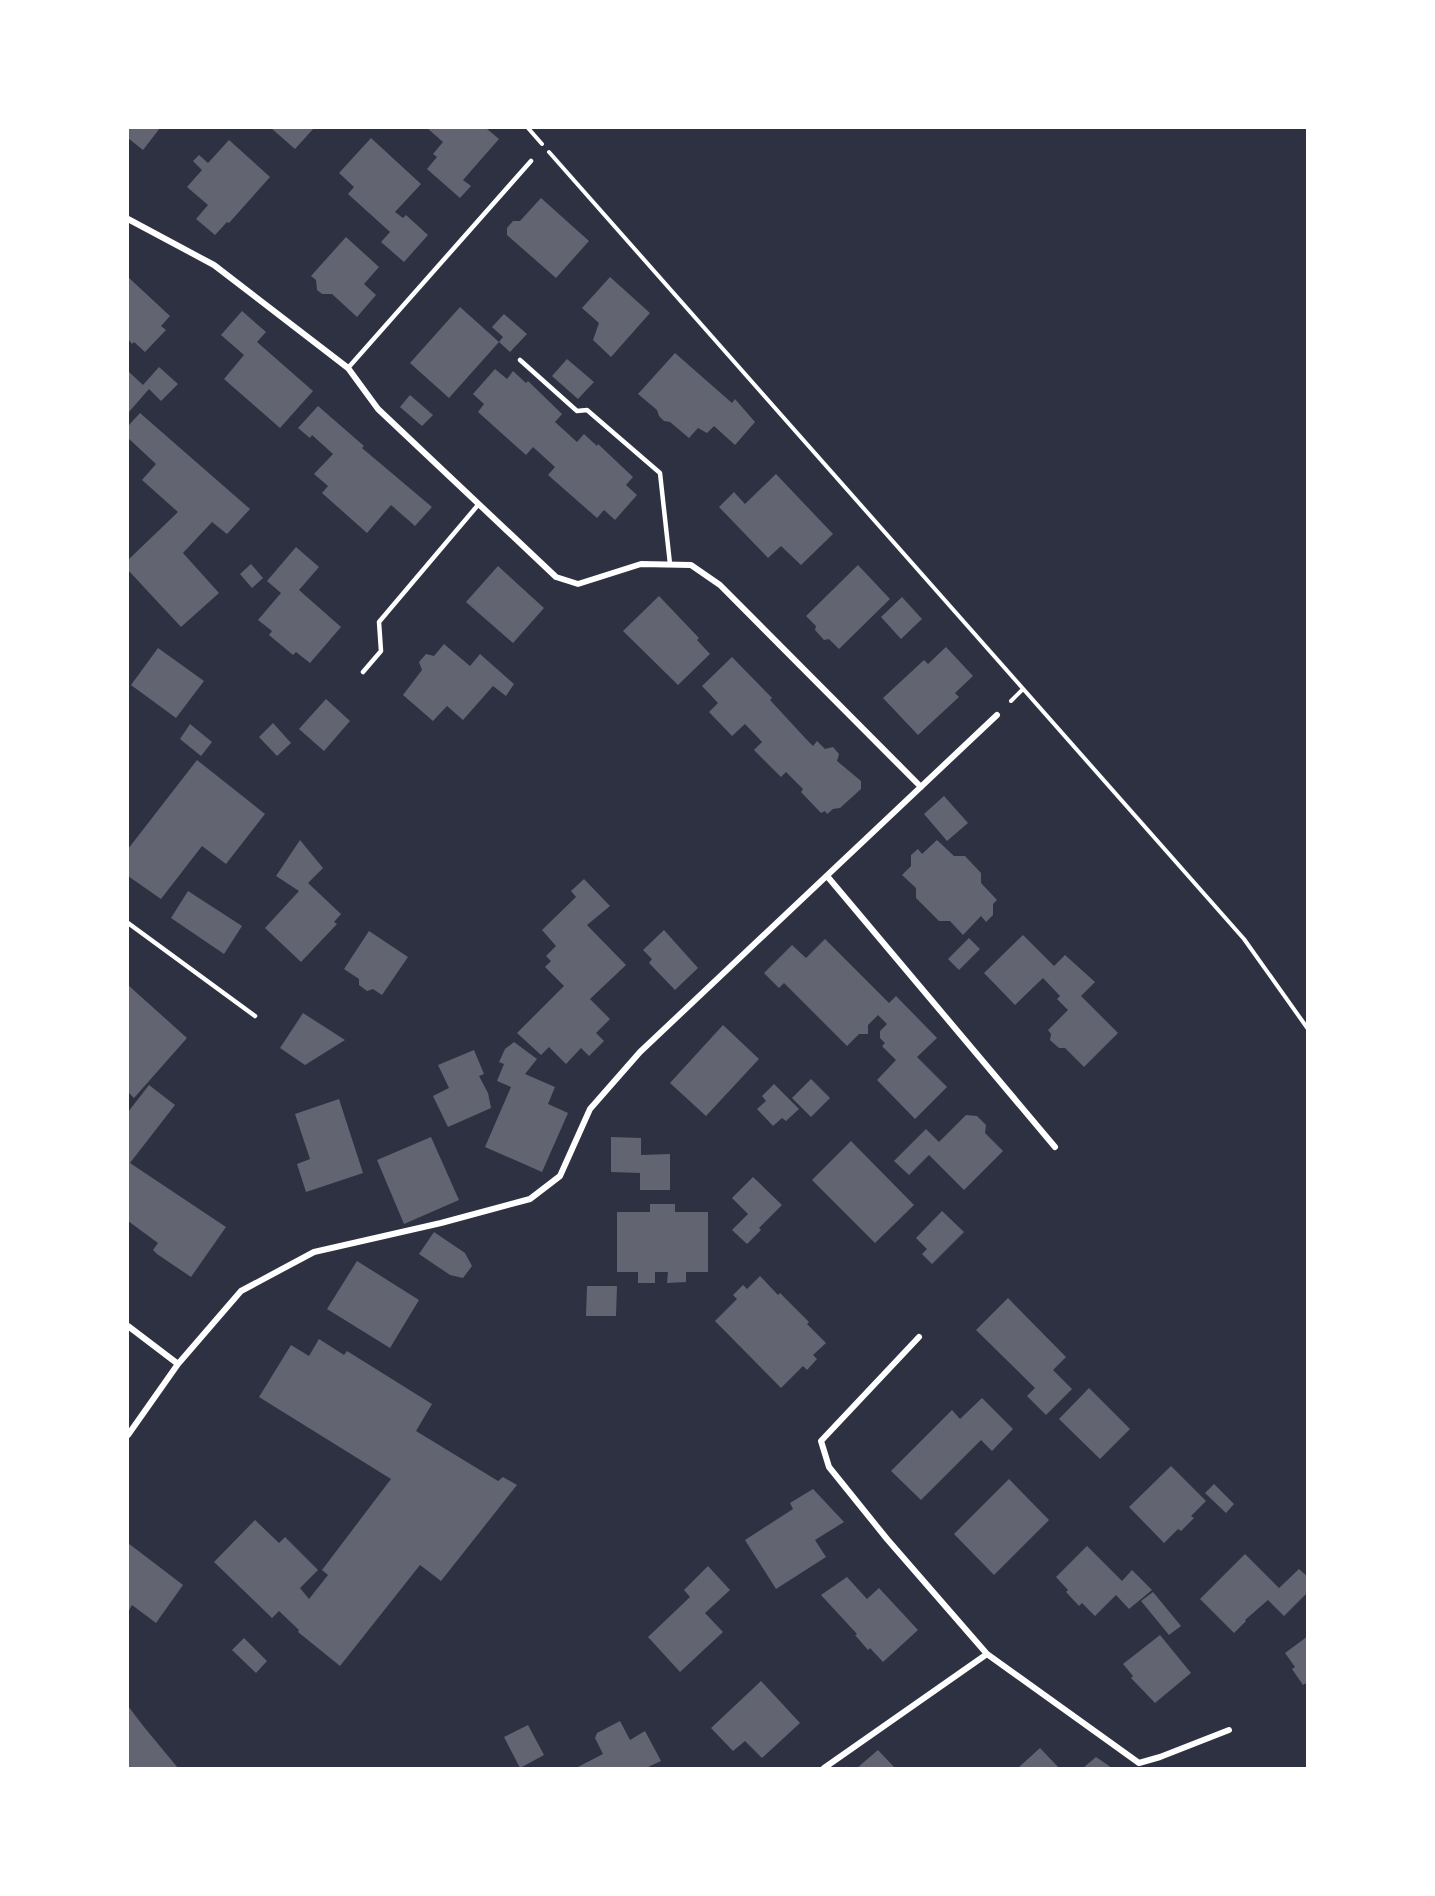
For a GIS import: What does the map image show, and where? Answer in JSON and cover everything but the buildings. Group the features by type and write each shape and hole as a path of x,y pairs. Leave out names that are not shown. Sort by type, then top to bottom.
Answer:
{"street":[{"path":"128,219 214,265 348,368 378,409 556,577 578,584 641,564 691,565 720,585 921,787"},
{"path":"128,1435 178,1364 241,1291 314,1252 441,1223 530,1199 560,1176 590,1109 648,1044 997,715"},
{"path":"827,876 1055,1147"},
{"path":"128,1326 178,1364"},
{"path":"918,1337 821,1441 829,1467 887,1539 987,1654 1139,1763 1229,1730"},
{"path":"824,1768 987,1654"}],"lane":[{"path":"348,368 531,161"},
{"path":"520,360 577,411 587,410 660,473 670,564"},
{"path":"363,672 381,651 379,622 478,505"},
{"path":"128,923 255,1016"}],"path":[{"path":"528,128 1244,939 1308,1029"}]}
